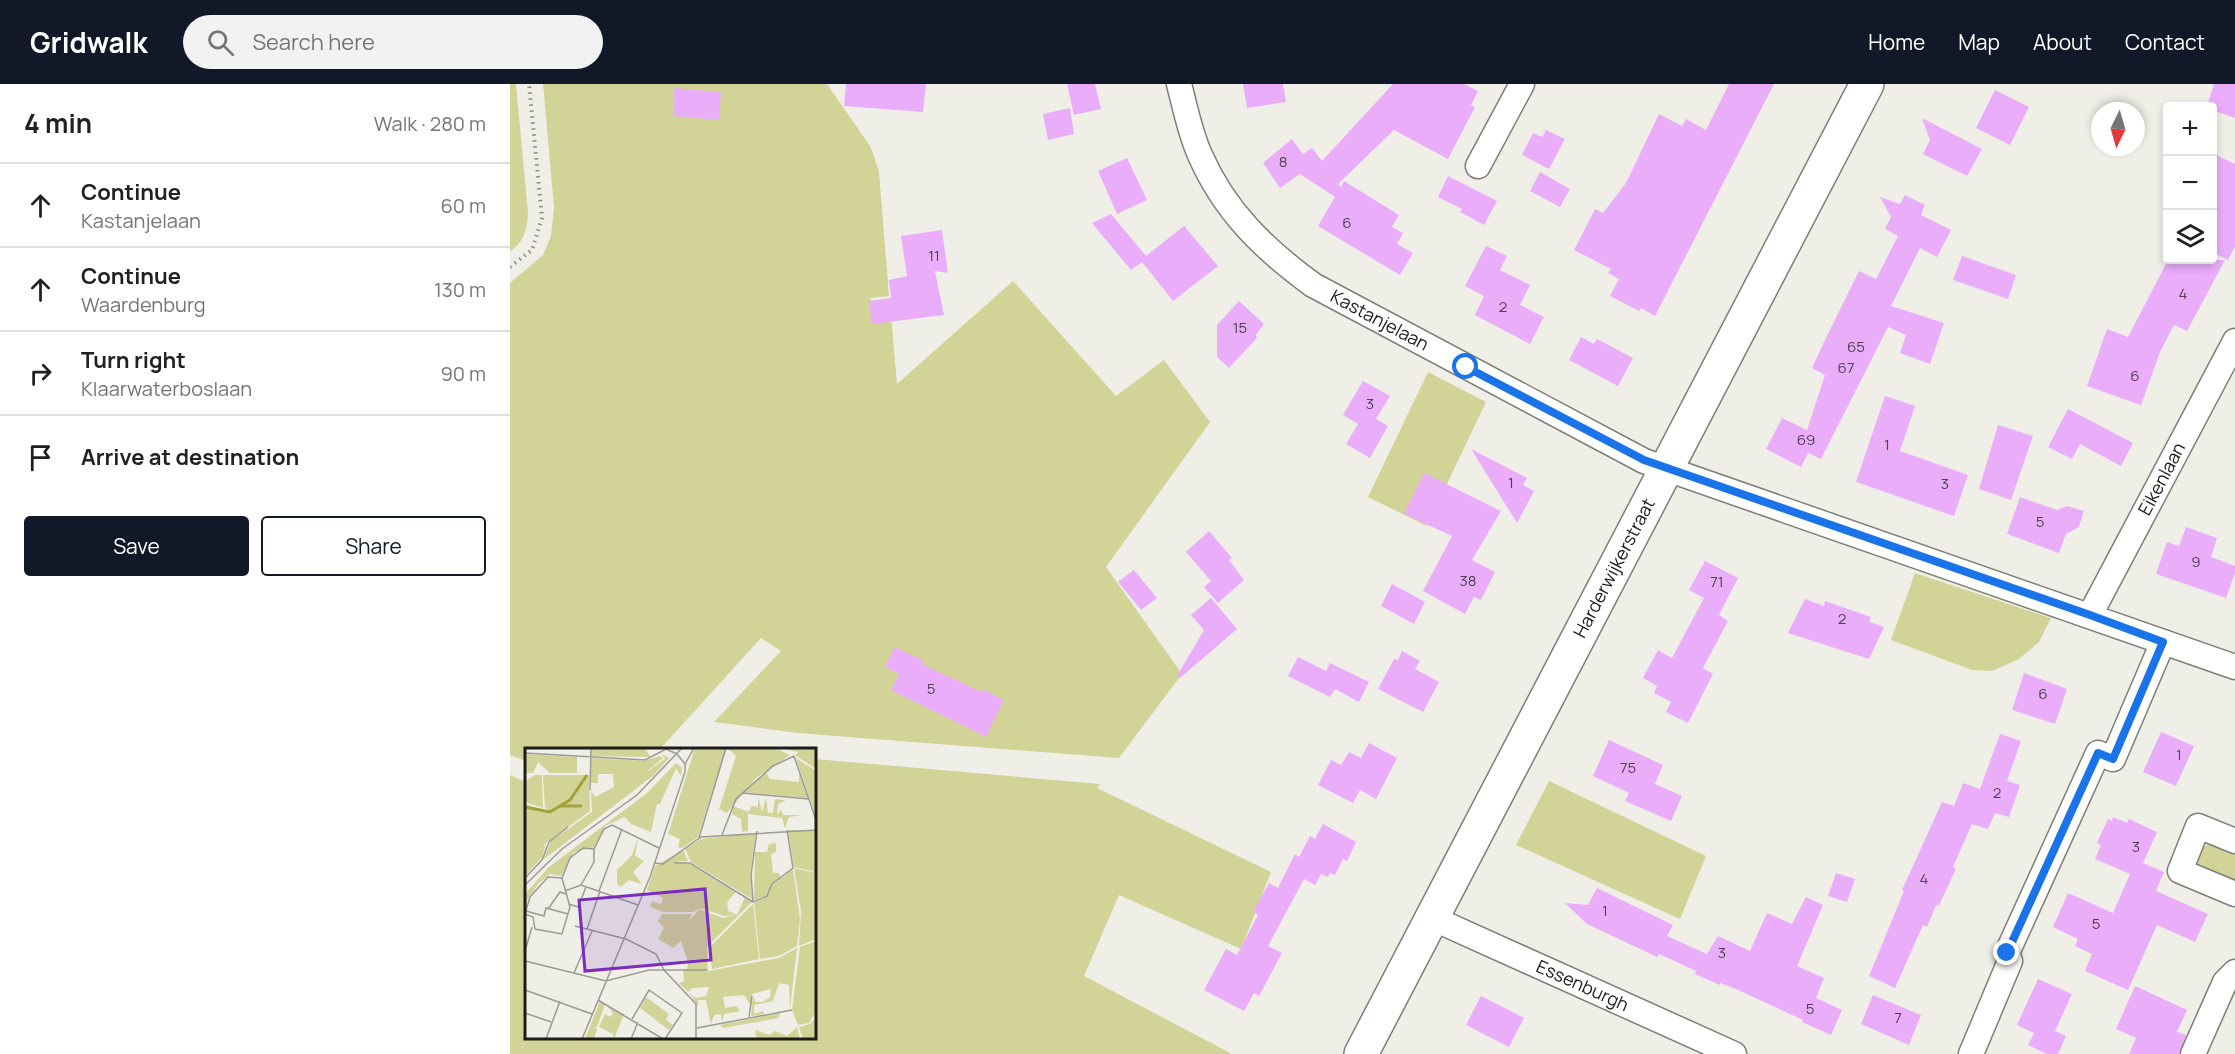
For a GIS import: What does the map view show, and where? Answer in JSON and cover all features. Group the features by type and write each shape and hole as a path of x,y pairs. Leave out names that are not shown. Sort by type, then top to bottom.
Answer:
{"main road":[{"name":"Harderwijkerstraat","path":"1361,1054 1867,84"}],"street":[{"name":"Kastanjelaan","path":"1179,84 1199,154 1216,187 1244,226 1278,259 1313,285 1644,460 2235,667"},
{"path":"1478,166 1522,84"},
{"name":"Eikenlaan","path":"2090,615 2235,341"},
{"path":"1971,1054 2010,962 2007,953 2098,753 2113,759 2163,642"},
{"path":"2235,841 2199,826 2180,871 2235,894"},
{"name":"Essenburgh","path":"1431,918 1734,1054"},
{"path":"2193,1054 2225,982 2235,972"}],"path":[{"path":"510,267 532,250 542,218 529,84"}],"green space":[{"path":"510,84 516,84 528,213 524,235 519,244 510,252"},
{"path":"543,84 827,84 870,146 879,172 889,296 871,298 873,317 891,315 897,384 1013,281 1116,396 1164,360 1210,422 1106,567 1182,674 1119,758 798,733 714,722 781,651 761,638 661,748 525,748 525,761 510,755 510,283 543,255 551,236 554,207"},
{"path":"1428,372 1486,402 1427,526 1368,497"},
{"path":"1915,573 2051,618 2039,642 2019,659 1992,671 1972,670 1891,640"},
{"path":"816,759 1100,784 1097,788 1271,872 1241,949 1119,895 1084,976 1232,1054 510,1054 510,775 525,782 525,1039 816,1039"},
{"path":"1549,781 1706,856 1680,919 1516,845"},
{"path":"2209,844 2235,852 2235,882 2198,865 2196,859 2199,849"}],"building":[{"path":"846,84 926,84 923,112 844,106"},
{"path":"1067,84 1095,84 1101,109 1074,115"},
{"path":"1243,84 1283,84 1286,102 1247,108"},
{"path":"1393,84 1464,84 1478,91 1471,105 1475,107 1448,159 1394,130 1338,184 1341,187 1344,181 1399,215 1392,227 1403,233 1397,244 1413,253 1400,275 1318,226 1335,197 1300,174 1280,188 1263,163 1292,139 1303,154 1312,148 1322,161"},
{"path":"1729,84 1774,84 1655,316 1641,308 1639,311 1610,296 1619,279 1608,273 1611,269 1574,250 1595,209 1603,213 1626,183 1659,114 1682,126 1686,119 1706,130"},
{"path":"2214,84 2235,84 2235,118 2217,112 2217,102 2208,102"},
{"path":"674,88 721,92 719,120 674,116"},
{"path":"1995,90 2029,107 2010,145 1976,128"},
{"path":"1070,108 1074,134 1048,140 1043,114"},
{"path":"1922,118 1982,149 1967,176 1923,154 1930,140"},
{"path":"1546,130 1565,139 1549,169 1522,155 1533,133 1542,137"},
{"path":"2217,155 2235,164 2235,246 2228,260 2217,254"},
{"path":"1127,158 1147,200 1117,214 1098,171"},
{"path":"1540,172 1570,189 1560,207 1530,191"},
{"path":"1448,176 1497,201 1484,225 1460,212 1462,209 1438,197"},
{"path":"1905,195 1925,205 1921,215 1951,230 1937,257 1920,248 1891,306 1944,323 1930,364 1900,353 1906,335 1888,327 1821,459 1808,453 1801,467 1766,449 1782,418 1807,430 1825,375 1812,368 1824,342 1859,271 1876,279 1898,236 1885,229 1891,217 1880,197 1900,204"},
{"path":"1111,214 1146,256 1184,226 1218,266 1173,301 1142,262 1131,270 1092,223"},
{"path":"942,230 948,273 935,271 944,315 872,324 869,301 891,298 889,280 907,276 901,236"},
{"path":"1486,246 1507,256 1500,270 1530,285 1520,305 1544,317 1530,344 1475,315 1484,296 1465,286"},
{"path":"1962,256 2016,275 2008,299 1953,280"},
{"path":"2217,260 2225,260 2187,331 2174,325 2160,352 2141,405 2087,386 2107,329 2128,337 2166,264 2217,264"},
{"path":"1239,301 1264,324 1256,335 1257,338 1229,368 1217,357 1217,325"},
{"path":"1581,337 1594,344 1597,339 1633,358 1618,386 1569,360"},
{"path":"1363,381 1390,396 1376,419 1388,426 1370,458 1346,444 1358,424 1343,415"},
{"path":"1885,396 1915,406 1900,451 1968,475 1954,516 1856,482"},
{"path":"2068,409 2133,443 2121,466 2080,444 2072,459 2048,447"},
{"path":"1998,425 2033,436 2011,500 1979,489"},
{"path":"1471,449 1527,478 1523,485 1534,491 1517,523"},
{"path":"1424,473 1501,511 1472,560 1495,572 1481,600 1474,597 1465,614 1423,591 1452,536 1404,514"},
{"path":"2020,497 2057,510 2067,506 2084,511 2079,527 2066,534 2059,553 2007,534"},
{"path":"2186,527 2217,538 2211,557 2235,566 2235,573 2226,598 2156,574 2167,542 2179,546"},
{"path":"1209,531 1232,558 1229,560 1244,580 1218,603 1204,587 1211,581 1186,552"},
{"path":"1705,561 1738,578 1719,615 1728,621 1703,668 1713,674 1688,723 1666,712 1671,702 1654,693 1657,686 1643,678 1658,650 1672,658 1704,598 1689,590"},
{"path":"1134,570 1157,598 1141,610 1118,582"},
{"path":"1392,584 1425,602 1414,624 1381,606"},
{"path":"1211,598 1237,629 1180,678 1177,676 1204,630 1191,615"},
{"path":"1805,599 1824,606 1825,601 1871,617 1869,622 1884,627 1869,659 1788,633"},
{"path":"895,647 924,661 922,664 981,692 982,689 1004,700 986,737 891,690 899,674 885,667"},
{"path":"1402,651 1420,661 1415,669 1439,682 1423,712 1378,689 1394,659 1398,660"},
{"path":"1298,657 1326,671 1330,663 1369,682 1359,702 1335,689 1330,697 1288,676"},
{"path":"2024,673 2067,689 2055,724 2012,710"},
{"path":"2161,732 2194,746 2176,786 2143,772"},
{"path":"2000,734 2021,741 2007,781 2020,785 2009,817 1995,813 1988,829 1972,824 1953,867 1956,869 1939,906 1936,905 1927,927 1923,925 1895,988 1869,976 1904,891 1902,890 1942,802 1954,806 1963,783 1980,789"},
{"path":"1609,740 1663,765 1655,784 1682,796 1671,821 1625,801 1629,793 1593,776"},
{"path":"1369,743 1397,758 1376,799 1360,790 1353,803 1318,785 1331,760 1341,765 1349,752 1361,758"},
{"path":"2113,817 2127,823 2129,819 2157,832 2143,863 2164,872 2156,891 2208,914 2195,942 2157,925 2128,990 2085,971 2092,954 2075,946 2078,939 2053,927 2068,893 2113,913 2130,874 2095,859 2101,845 2097,843 2108,819 2112,821"},
{"path":"1323,824 1356,842 1347,861 1343,859 1335,875 1330,873 1328,877 1321,874 1315,885 1304,879 1268,946 1282,953 1259,996 1254,993 1244,1011 1204,990 1226,949 1237,955 1258,915 1253,912 1269,883 1278,888 1295,854 1299,857 1310,836 1315,839"},
{"path":"1836,873 1855,879 1847,902 1828,896"},
{"path":"1597,888 1673,925 1667,936 1707,954 1718,936 1750,951 1767,913 1792,924 1806,897 1823,905 1797,966 1824,978 1816,998 1842,1010 1831,1035 1736,989 1720,983 1720,985 1659,954 1657,957 1587,924 1565,903 1588,905"},
{"path":"2038,979 2072,994 2055,1031 2066,1036 2058,1054 2047,1054 2028,1045 2034,1033 2017,1025"},
{"path":"2135,986 2187,1010 2177,1032 2186,1035 2179,1054 2129,1054 2136,1038 2116,1029"},
{"path":"1873,995 1921,1015 1909,1045 1861,1024"},
{"path":"1481,996 1524,1018 1509,1047 1466,1025"}],"route":[{"path":"1466,367 1644,460 2163,642 2113,759 2098,753 2007,953"}]}
